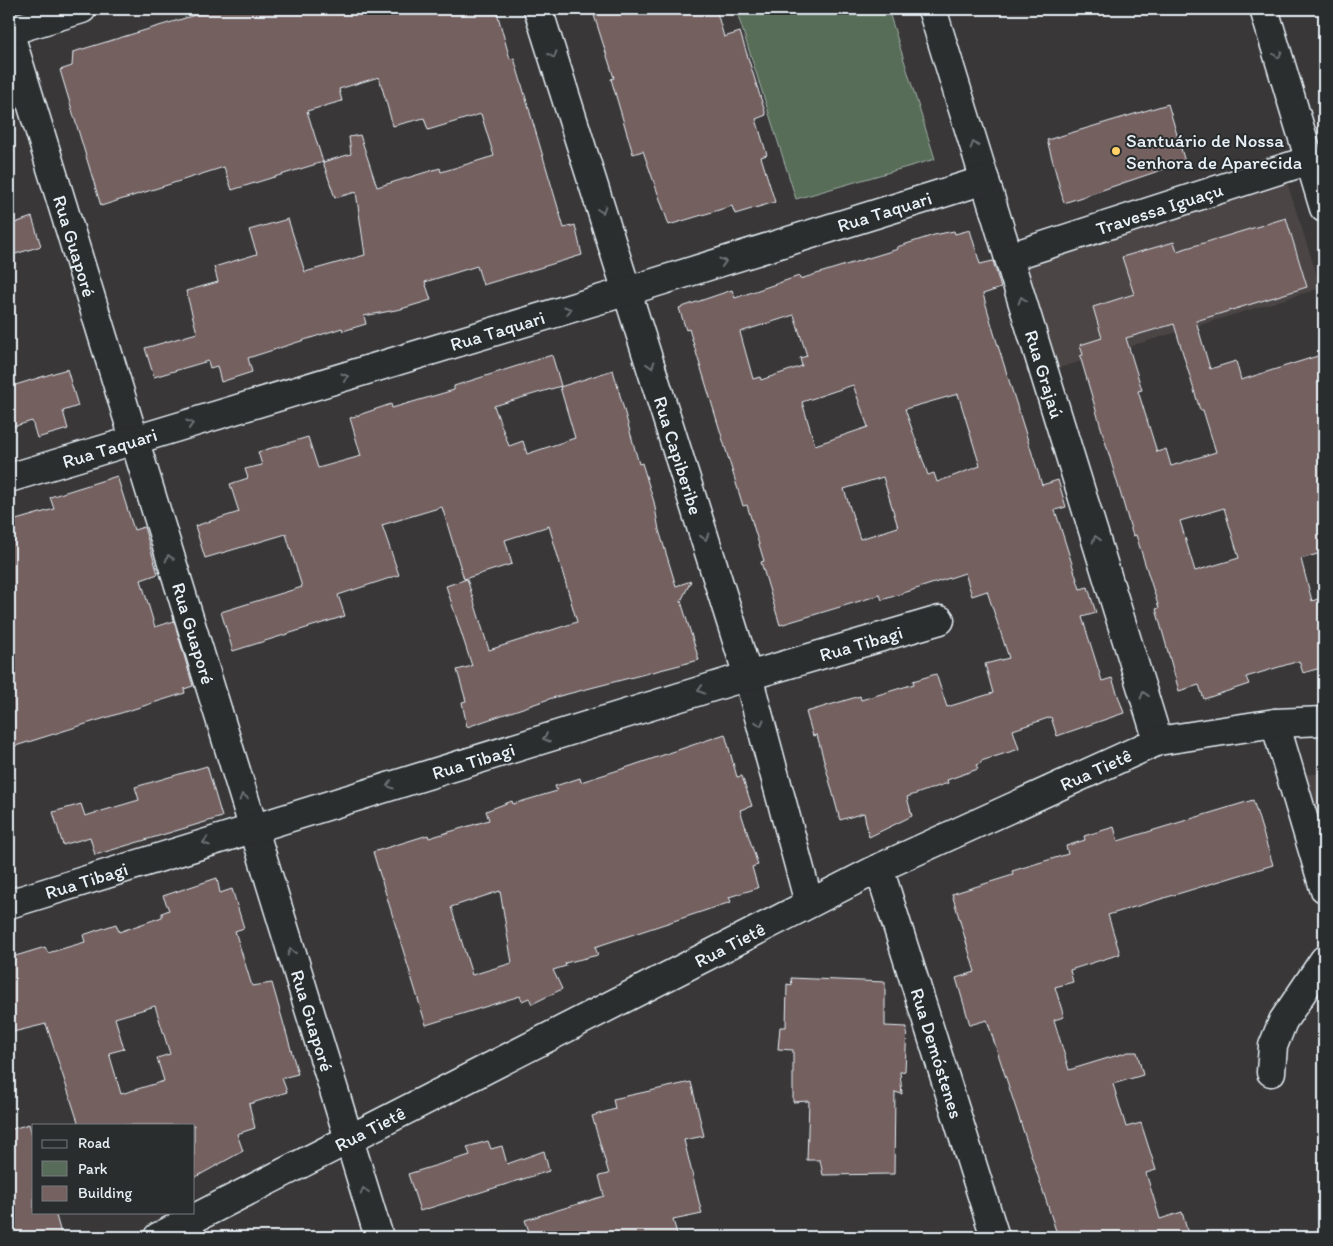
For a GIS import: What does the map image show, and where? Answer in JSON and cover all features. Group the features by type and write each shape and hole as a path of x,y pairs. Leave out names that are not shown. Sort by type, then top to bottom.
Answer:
{"street":[{"path":"9,31 82,9"},
{"name":"Rua Capiberibe","path":"538,9 748,676 809,903"},
{"name":"Rua Grajaú","path":"932,9 1158,741"},
{"path":"1264,9 1324,208"},
{"name":"Rua Guaporé","path":"9,31 133,441 379,1237"},
{"name":"Travessa Iguaçu","path":"1009,257 1310,160"},
{"name":"Rua Taquari","path":"9,478 628,291 985,180"},
{"name":"Rua Tibagi","path":"9,904 748,676 940,620"},
{"name":"Rua Tietê","path":"158,1237 878,868 1158,741 1275,723 1324,720"},
{"path":"1275,723 1324,888"},
{"name":"Rua Demóstenes","path":"878,868 995,1237"},
{"path":"1271,1072 1273,1046 1283,1021 1324,960"}],"shaded area":[{"path":"1286,179 1321,288 1056,369 1026,260"},
{"path":"1324,773 1324,852 1300,775"}],"green space":[{"path":"736,9 888,9 935,159 796,199"}],"building":[{"path":"215,9 496,9 510,59 514,58 564,228 575,225 582,255 483,285 477,266 425,282 431,300 401,309 364,316 366,324 343,331 342,328 248,358 252,372 221,382 217,366 210,368 208,361 154,377 145,348 197,333 186,291 218,282 214,267 257,254 249,230 288,219 305,272 365,255 356,192 335,198 323,162 232,190 224,167 101,206 60,70 72,66 73,52","holes":["379,77 393,126 424,118 428,130 481,114 494,156 441,172 440,168 377,187 360,135 349,137 351,154 323,162 307,111 342,101 339,89"]},
{"path":"592,9 716,9 724,37 740,32 766,115 756,119 767,155 761,157 775,202 735,214 732,206 669,225 643,151 633,154 611,79 614,78"},
{"name":"Santuário de Nossa Senhora de Aparecida","path":"1168,104 1185,162 1064,203 1047,140"},
{"path":"32,217 41,246 9,256 9,225"},
{"path":"1286,218 1307,287 1196,321 1210,369 1236,361 1241,380 1324,354 1324,552 1301,559 1312,601 1324,597 1324,667 1303,673 1299,661 1246,677 1249,684 1204,699 1199,685 1179,691 1156,609 1159,608 1136,535 1133,536 1080,356 1083,355 1080,345 1102,338 1093,307 1134,294 1122,257 1174,242 1177,251","holes":["1174,324 1200,410 1203,410 1216,452 1171,466 1166,449 1157,452 1138,391 1142,390 1126,338","1224,508 1239,558 1195,571 1180,521"]},
{"path":"970,230 980,264 993,261 1001,288 983,294 994,333 1042,485 1058,480 1066,507 1055,510 1080,589 1088,587 1096,613 1082,617 1102,681 1112,678 1124,713 1057,736 1051,717 1013,730 1019,749 981,761 981,763 976,765 978,769 947,780 948,783 907,797 912,816 869,837 864,813 840,820 817,735 813,736 806,712 860,696 861,700 914,684 913,681 936,674 947,707 993,693 985,664 1009,658 987,591 972,596 965,573 882,600 880,595 780,625 761,562 764,561 747,505 743,506 689,329 686,330 679,308 732,290 735,298 799,276 800,279 898,249 897,247 934,235 954,231 955,234","holes":["794,315 807,356 800,358 802,366 761,380 760,377 753,379 740,332","853,385 868,427 815,445 802,402","958,394 980,466 937,482 934,473 928,475 905,409","883,477 898,527 860,539 844,489"]},
{"path":"552,355 561,386 494,406 509,446 523,441 527,454 575,438 560,387 613,370 639,464 642,463 654,502 659,530 676,586 691,581 681,601 699,660 552,698 467,727 462,702 466,701 457,670 472,666 446,586 467,579 489,650 577,622 549,526 505,540 512,564 464,579 442,507 382,525 399,575 338,595 345,616 233,651 221,612 302,587 286,534 205,558 195,526 239,512 230,484 248,478 245,469 262,465 258,452 308,437 318,468 361,456 350,418 391,404 392,408 454,390 454,386"},
{"path":"67,369 78,406 63,411 68,429 37,438 32,421 9,428 9,387"},
{"path":"117,476 134,530 144,527 158,574 141,580 155,627 174,621 193,686 184,689 185,693 9,748 9,522 54,509 50,497"},
{"path":"725,734 737,777 742,776 752,806 740,810 758,865 752,867 758,888 729,897 731,902 595,947 598,955 565,963 566,966 553,970 562,989 532,1004 529,998 522,1001 520,996 426,1025 373,852 428,835 429,838 489,820 486,811 512,801 513,804 557,791 555,786 580,778 581,782","holes":["500,891 512,963 472,975 451,907"]},
{"path":"207,766 222,817 95,855 90,837 63,845 53,812 81,804 85,816 139,800 135,787"},
{"path":"1253,800 1273,865 1108,915 1120,954 1070,970 1073,982 1055,987 1064,1017 1054,1020 1069,1070 1128,1052 1137,1052 1143,1075 1113,1084 1126,1127 1141,1123 1156,1170 1146,1173 1160,1219 1182,1212 1189,1237 1058,1237 987,1020 970,1025 956,978 975,972 952,894 1013,875 1012,871 1068,854 1066,846 1085,840 1084,836 1114,827 1118,841"},
{"path":"217,878 220,893 232,889 244,928 235,931 252,986 272,983 298,1074 282,1078 287,1092 249,1104 255,1128 237,1134 243,1151 195,1177 195,1124 79,1124 46,1024 9,1033 9,958 45,947 48,953 85,942 83,935 116,924 119,932 162,917 162,913 169,910 163,896","holes":["155,1006 170,1054 157,1058 164,1081 121,1094 109,1053 124,1049 115,1018"]},
{"path":"791,978 885,982 885,1026 907,1027 905,1071 900,1072 902,1094 895,1092 894,1174 823,1175 820,1160 807,1160 809,1101 793,1102 793,1050 778,1049 780,1027 786,1027 787,984 792,985"},
{"path":"691,1082 704,1136 684,1140 702,1214 673,1220 678,1237 531,1237 525,1220 604,1196 599,1176 609,1174 592,1116 615,1109 613,1099"},
{"path":"29,1124 32,1134 32,1214 56,1214 62,1237 9,1237 9,1130"},
{"path":"488,1141 491,1149 502,1146 507,1164 544,1151 549,1171 420,1211 408,1174 470,1155 467,1147"}],"place":[{"name":"Santuário de Nossa Senhora de Aparecida","path":"1116,151"}]}
